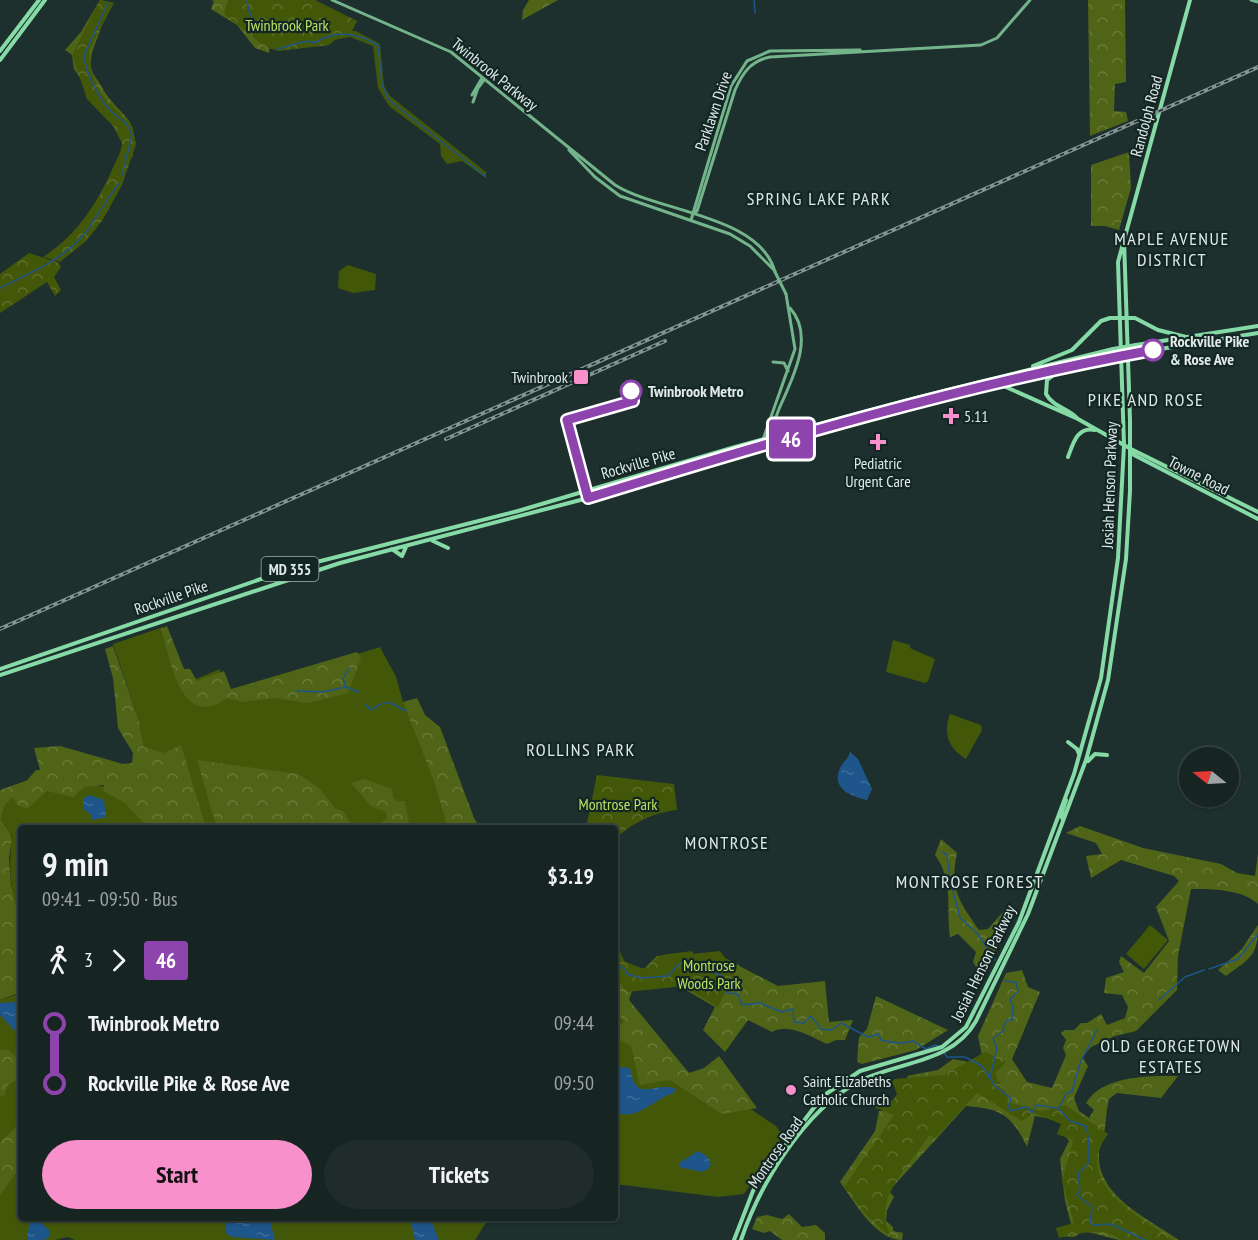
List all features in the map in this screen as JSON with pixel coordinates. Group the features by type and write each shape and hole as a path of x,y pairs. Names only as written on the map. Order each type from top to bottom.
{"main road":[{"path":"0,60 39,0"},
{"path":"0,51 45,0"},
{"name":"Twinbrook Parkway","path":"332,0 440,45 569,150 595,177 620,196 740,239 760,254 775,272"},
{"name":"Parklawn Drive","path":"691,220 731,86 747,61 766,52 981,45 997,38 1030,0"},
{"name":"Randolph Road","path":"1124,238 1190,0"},
{"path":"1251,0 1258,2"},
{"path":"472,95 483,79"},
{"path":"473,102 483,79"},
{"name":"Twinbrook Parkway","path":"569,150 574,150 623,190 724,224 742,234 762,251 786,294 795,347 788,373 760,448"},
{"name":"Josiah Henson Parkway","path":"846,1090 878,1073 948,1047 966,1035 975,1024 1015,944 1084,766 1105,696 1118,621 1128,525 1131,449 1124,238"},
{"name":"Josiah Henson Parkway","path":"948,1047 969,1024 1011,939 1079,758 1097,695 1111,620 1120,536 1124,445 1118,317 1118,262 1124,238"},
{"name":"Twinbrook Parkway","path":"763,440 773,424 800,354 798,325 790,308"},
{"path":"1016,372 1072,350 1101,321 1118,317 1126,316 1165,332 1186,337"},
{"name":"Rockville Pike","path":"0,669 293,568 518,511 763,440 1016,372 1113,349 1258,326"},
{"name":"Rockville Pike","path":"0,675 295,576 429,541 760,448 1075,365 1258,333"},
{"path":"981,384 1073,358"},
{"path":"773,362 784,363 788,373"},
{"path":"1075,365 1052,375 1047,381 1045,390 1049,399 1073,413 1078,419"},
{"name":"Towne Road","path":"998,384 1078,419 1131,449 1258,512"},
{"path":"773,424 782,435"},
{"path":"1068,457 1081,431 1088,429 1098,431"},
{"name":"Towne Road","path":"1131,449 1134,455 1258,519"},
{"path":"679,471 688,462"},
{"path":"670,474 677,465"},
{"path":"429,541 441,543 448,548"},
{"path":"392,549 402,556 406,546"},
{"path":"96,636 98,642"},
{"path":"1068,742 1077,748 1079,758"},
{"path":"1084,766 1093,755 1107,755"},
{"path":"1063,820 1061,814 1067,790"},
{"name":"Josiah Henson Parkway","path":"842,1081 854,1074 933,1054"},
{"path":"846,1090 854,1074"},
{"name":"Montrose Road","path":"734,1240 753,1191 762,1175 823,1096 842,1081"},
{"name":"Montrose Road","path":"741,1240 755,1203 771,1174 821,1110 846,1090"}],"green space":[{"path":"100,0 114,3 107,12 95,44 91,68 107,96 131,125 134,133 132,159 128,147 74,69 72,55 65,50 81,32"},
{"path":"100,0 114,3 89,50 90,69 101,94 132,126 136,144 122,185 102,221 86,241 60,262 43,257 76,229 92,207 106,183 122,143 113,126 87,99 72,55"},
{"path":"211,0 257,0 270,46 269,53 255,48 237,25 211,9 214,1"},
{"name":"Twinbrook Park","path":"228,0 315,0 357,21 349,37 337,38 329,45 278,51 265,47 224,14"},
{"path":"529,0 558,0 522,20 523,10"},
{"path":"1088,0 1125,0 1126,82 1115,84 1114,111 1126,112 1128,121 1090,136"},
{"path":"336,31 356,31 380,44 384,86 390,96 486,172 486,178 462,161 447,164 441,156 440,144 389,106 378,88 373,46 350,37 328,41"},
{"path":"1129,152 1131,188 1119,230 1105,226 1091,226 1091,165"},
{"path":"29,253 59,263 61,267 54,277 61,290 55,296 47,282 0,313 0,274"},
{"path":"348,265 376,274 375,290 353,293 338,288 339,271"},
{"path":"167,626 184,669 190,669 197,681 224,671 231,689 357,652 361,658 348,693 308,703 275,698 243,702 227,698 211,706 199,706 180,688 174,673 161,629"},
{"path":"163,627 189,682 220,669 224,692 270,681 380,647 396,677 403,702 445,781 472,825 18,825 18,915 10,864 12,837 1,820 4,806 36,770 97,786 115,787 144,747 139,721 113,644"},
{"path":"893,640 910,645 910,648 935,659 928,681 925,683 886,672"},
{"path":"113,646 139,721 144,747 164,753 181,745 205,825 145,825 125,803 103,791 104,785 85,787 73,797 47,791 27,809 18,805 13,797 4,806 1,820 10,832 12,840 9,858 11,884 18,915 18,993 0,1000 0,790 28,780 36,770 40,770 34,748 60,746 123,764 132,763 133,753 118,728 113,678 105,649"},
{"path":"417,698 425,715 440,727 478,825 447,825 434,781 403,702"},
{"path":"950,714 981,725 982,730 966,759 955,750 949,740 947,728"},
{"path":"197,760 298,774 319,788 336,809 343,811 351,825 216,825"},
{"name":"Montrose Park","path":"597,775 674,784 677,810 660,813 643,820 618,837 618,825 587,825"},
{"path":"364,779 392,789 393,797 397,801 405,801 409,825 376,825 387,819 386,812 371,806 351,783"},
{"path":"1080,826 1143,848 1221,864 1237,873 1255,876 1258,854 1258,904 1235,893 1191,889 1178,956 1177,990 1136,1031 1115,1036 1091,1047 1082,1057 1088,1066 1074,1098 1079,1111 1089,1118 1094,1110 1086,1103 1103,1087 1140,1077 1178,1076 1161,1098 1117,1093 1109,1099 1104,1137 1099,1153 1100,1168 1115,1194 1140,1215 1179,1240 1119,1240 1084,1231 1074,1237 1059,1236 1071,1224 1065,1201 1060,1159 1069,1141 1061,1131 1062,1121 1035,1116 1027,1147 1016,1127 1004,1115 988,1109 966,1106 889,1191 894,1197 887,1210 886,1221 893,1227 893,1231 903,1233 902,1240 883,1234 866,1218 840,1182 875,1131 879,1111 899,1108 910,1089 907,1076 938,1070 953,1059 984,1065 978,1036 1006,973 1022,970 1028,987 1040,992 1012,1059 1027,1082 1052,1088 1066,1055 1063,1048 1066,1040 1061,1033 1065,1030 1074,1030 1081,1023 1087,1023 1101,1014 1107,1025 1125,1018 1128,1007 1122,995 1104,993 1106,978 1124,972 1119,962 1121,956 1144,973 1169,941 1156,907 1179,881 1174,876 1121,860 1091,878 1086,856 1102,854 1096,843 1066,833"},
{"path":"941,839 957,853 955,886 966,911 979,930 988,929 1003,912 1011,916 983,979 973,962 976,952 958,934 950,937 947,885 941,865 935,855"},
{"path":"1150,925 1168,940 1144,969 1126,954"},
{"path":"1258,925 1258,936 1251,956 1226,976 1218,970 1241,950"},
{"name":"Montrose Woods Park","path":"618,947 624,961 643,969 662,955 692,951 693,954 720,951 725,958 739,965 718,1007 683,986 627,992 618,982"},
{"path":"618,952 625,963 644,969 657,956 714,953 778,986 825,981 829,1022 853,1020 845,1040 836,1040 827,1044 807,1034 792,1030 778,1029 772,1032 748,1020 725,1052 703,1030 715,1007 679,986 632,991 629,1000 689,1073 704,1068 719,1056 757,1108 722,1114 670,1080 640,1085 631,1046 618,1039 618,1028 624,1022 618,1013"},
{"path":"18,994 18,1221 487,1221 475,1240 75,1240 68,1237 55,1240 0,1240 0,1000"},
{"path":"876,996 948,1030 916,1050 862,1064 857,1062 859,1037 867,1029"},
{"path":"618,1006 698,1087 752,1110 776,1126 783,1136 744,1194 718,1197 618,1184"},
{"path":"0,1050 8,1050 18,1058 18,1079 8,1085 4,1096 0,1096"},
{"path":"985,1052 1006,1062 995,1074 1011,1103 1041,1111 1065,1105 1108,1134 1099,1152 1098,1168 1103,1183 1128,1209 1173,1240 1121,1240 1099,1232 1059,1238 1056,1228 1074,1223 1062,1181 1073,1140 1057,1134 1061,1124 1034,1113 1022,1121 977,1093 935,1138 929,1135 894,1185 885,1212 887,1226 894,1240 869,1218 844,1187 894,1115 869,1105 877,1099 885,1103 893,1100 897,1094 892,1081 895,1079 944,1075"},
{"path":"18,1125 18,1170 0,1195 0,1142"},
{"path":"789,1214 802,1227 816,1225 825,1233 825,1240 782,1240 770,1231 764,1233 752,1229 757,1217 767,1215 782,1219"}],"water":[{"path":"850,752 858,759 872,789 867,800 849,794 838,781 840,768"},
{"path":"89,795 104,800 106,817 92,820 91,815 84,809 83,799"},
{"path":"18,1000 18,1036 0,1015 0,1003 16,1002"},
{"path":"622,1067 630,1068 636,1085 641,1089 675,1088 674,1093 638,1112 618,1113 618,1069"},
{"path":"698,1151 708,1157 711,1164 708,1169 702,1172 679,1167 679,1163"},
{"path":"30,1221 39,1221 49,1230 49,1237 44,1240 27,1240"},
{"path":"226,1221 270,1221 275,1240 232,1237 226,1233"},
{"path":"411,1221 431,1221 439,1240 415,1240"}],"waterway":[{"path":"247,0 249,12 258,29"},
{"path":"754,0 755,13"},
{"path":"108,3 84,55 90,78 99,95 109,109 127,125 132,135 122,175"},
{"path":"277,49 301,42 314,43 339,34 354,35 378,45 382,85 389,100 485,176"},
{"path":"0,288 48,264 70,248 88,229 119,183"},
{"path":"349,668 343,679 346,687 359,692"},
{"path":"297,691 323,692 346,687"},
{"path":"383,703 391,703 406,711"},
{"path":"366,704 370,710 381,704"},
{"path":"942,852 947,855 950,880 960,918 977,933 995,960"},
{"path":"1209,969 1238,959 1258,934"},
{"path":"618,966 625,969 627,974 642,978 668,976 680,963 686,962 722,976 727,993 738,994 742,1005 760,1003 781,1012 793,1009 794,1022 804,1023 811,1016 821,1029 832,1030 841,1023 868,1037 878,1034 881,1040 885,1041 901,1043 913,1041 926,1049 935,1045 941,1047"},
{"path":"1159,1000 1185,977 1204,970"},
{"path":"990,1077 997,1048 993,1039 1004,1030 1003,1027 1007,1020 1012,1020 1013,1008 1010,999 1018,992 1016,982 1005,981"},
{"path":"1059,1108 1066,1094 1072,1091 1080,1063 1097,1030"},
{"path":"943,1051 947,1057 965,1057 982,1066 995,1086 1011,1098 1008,1106 1010,1111 1027,1107 1032,1113 1036,1105 1054,1108 1059,1109 1070,1121 1086,1126 1088,1164 1078,1173 1080,1191 1077,1195 1092,1207 1090,1222 1093,1225 1111,1224 1145,1240"}],"railway":[{"path":"0,629 1258,67"},
{"path":"446,439 665,341"}],"bus line":[{"name":"46","path":"631,391 633,401 567,420 588,498 981,387 1153,350"}],"place":[{"name":"Rockville Pike & Rose Ave","path":"1153,350"},
{"name":"Twinbrook","path":"581,377"},
{"name":"Twinbrook Metro","path":"631,391"},
{"name":"5.11","path":"951,416"},
{"name":"Pediatric Urgent Care","path":"878,442"},
{"name":"Saint Elizabeths Catholic Church","path":"791,1090"}],"district":[{"name":"SPRING LAKE PARK","path":"819,198"},
{"name":"MAPLE AVENUE DISTRICT","path":"1172,248"},
{"name":"PIKE AND ROSE","path":"1146,399"},
{"name":"ROLLINS PARK","path":"581,749"},
{"name":"MONTROSE","path":"727,842"},
{"name":"MONTROSE FOREST","path":"970,881"},
{"name":"OLD GEORGETOWN ESTATES","path":"1171,1055"}]}
